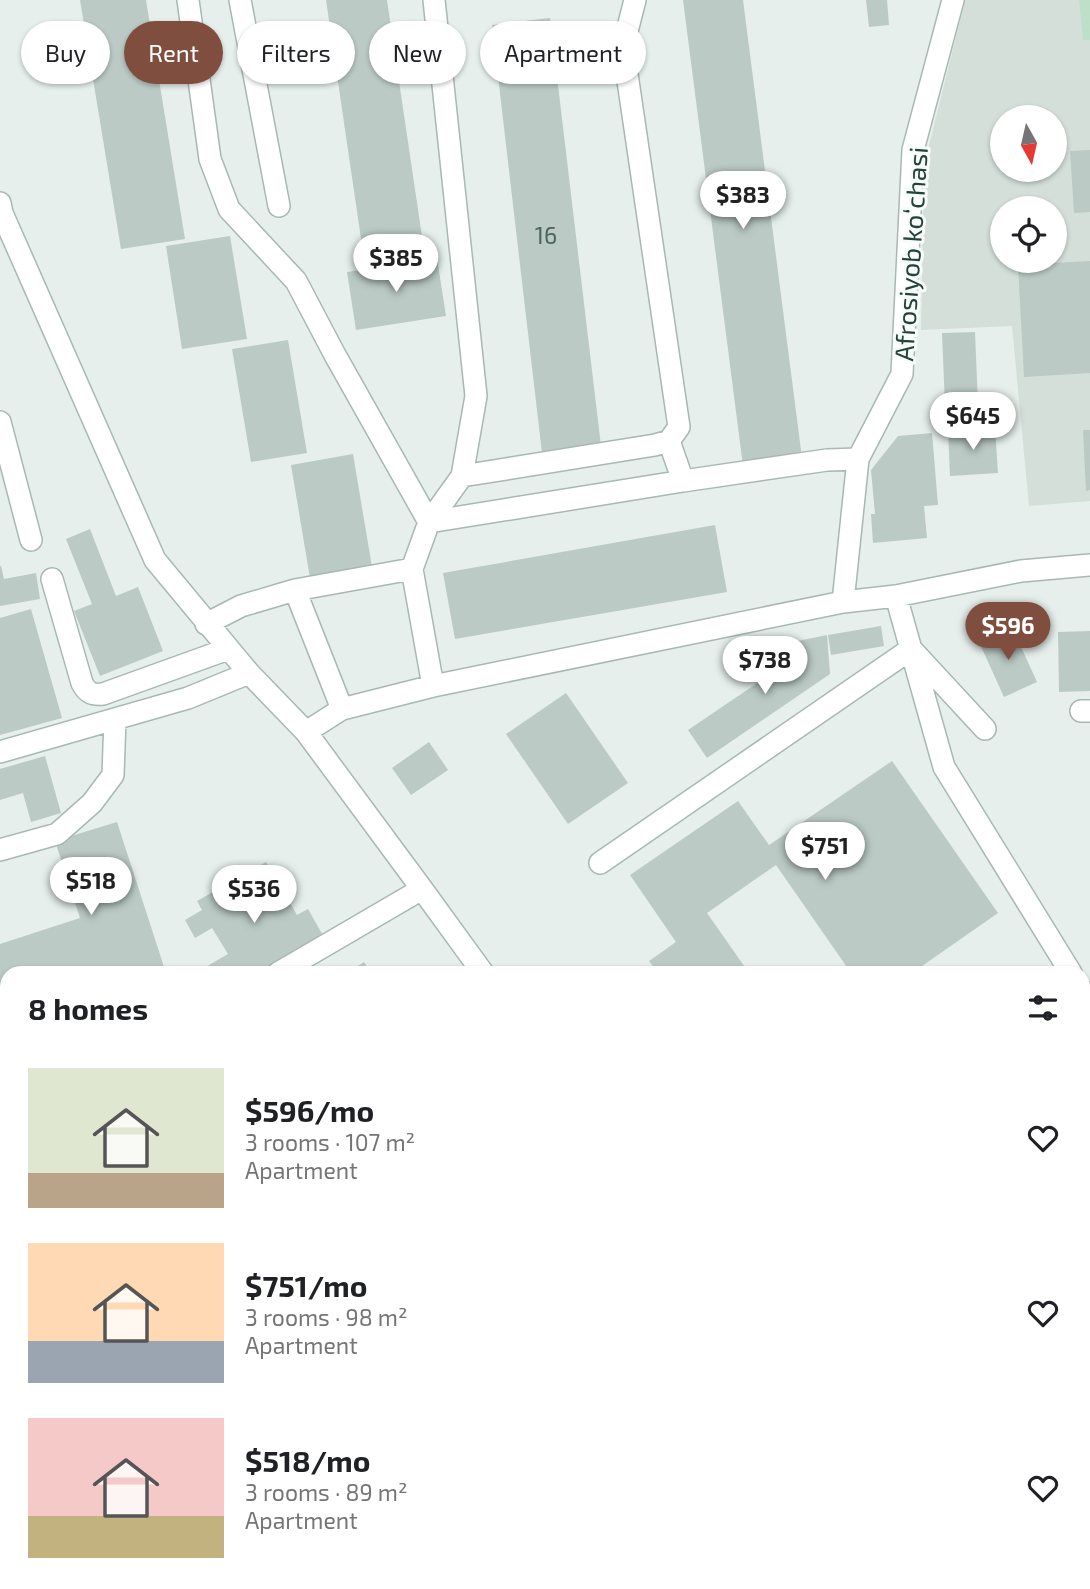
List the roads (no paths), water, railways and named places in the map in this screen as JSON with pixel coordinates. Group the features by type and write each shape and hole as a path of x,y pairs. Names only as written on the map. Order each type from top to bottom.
{"street":[{"path":"188,0 210,159 229,209 296,281 429,522"},
{"path":"240,0 279,206"},
{"path":"433,0 476,396 462,477 429,522 412,569 433,686"},
{"path":"462,477 655,445 669,441 679,427 623,47 635,0"},
{"name":"Afrosiyob koʻchasi","path":"858,459 902,374 913,150 953,0"},
{"path":"0,203 2,213 155,561 249,673 306,733 478,966"},
{"path":"0,422 31,540"},
{"path":"669,441 683,481"},
{"path":"429,522 683,481 827,460 858,459 843,602"},
{"path":"306,733 342,709 433,686 843,602 896,596 1021,571 1090,565"},
{"path":"206,624 241,606 295,590 412,569"},
{"path":"52,579 82,683 86,691 94,695 228,649"},
{"path":"295,590 342,709"},
{"path":"896,596 944,767 1067,966"},
{"path":"911,649 985,729"},
{"path":"600,863 911,649"},
{"path":"0,752 188,698 249,673"},
{"path":"0,850 57,834 92,803 113,775 115,719"},
{"path":"290,966 422,889"}]}
